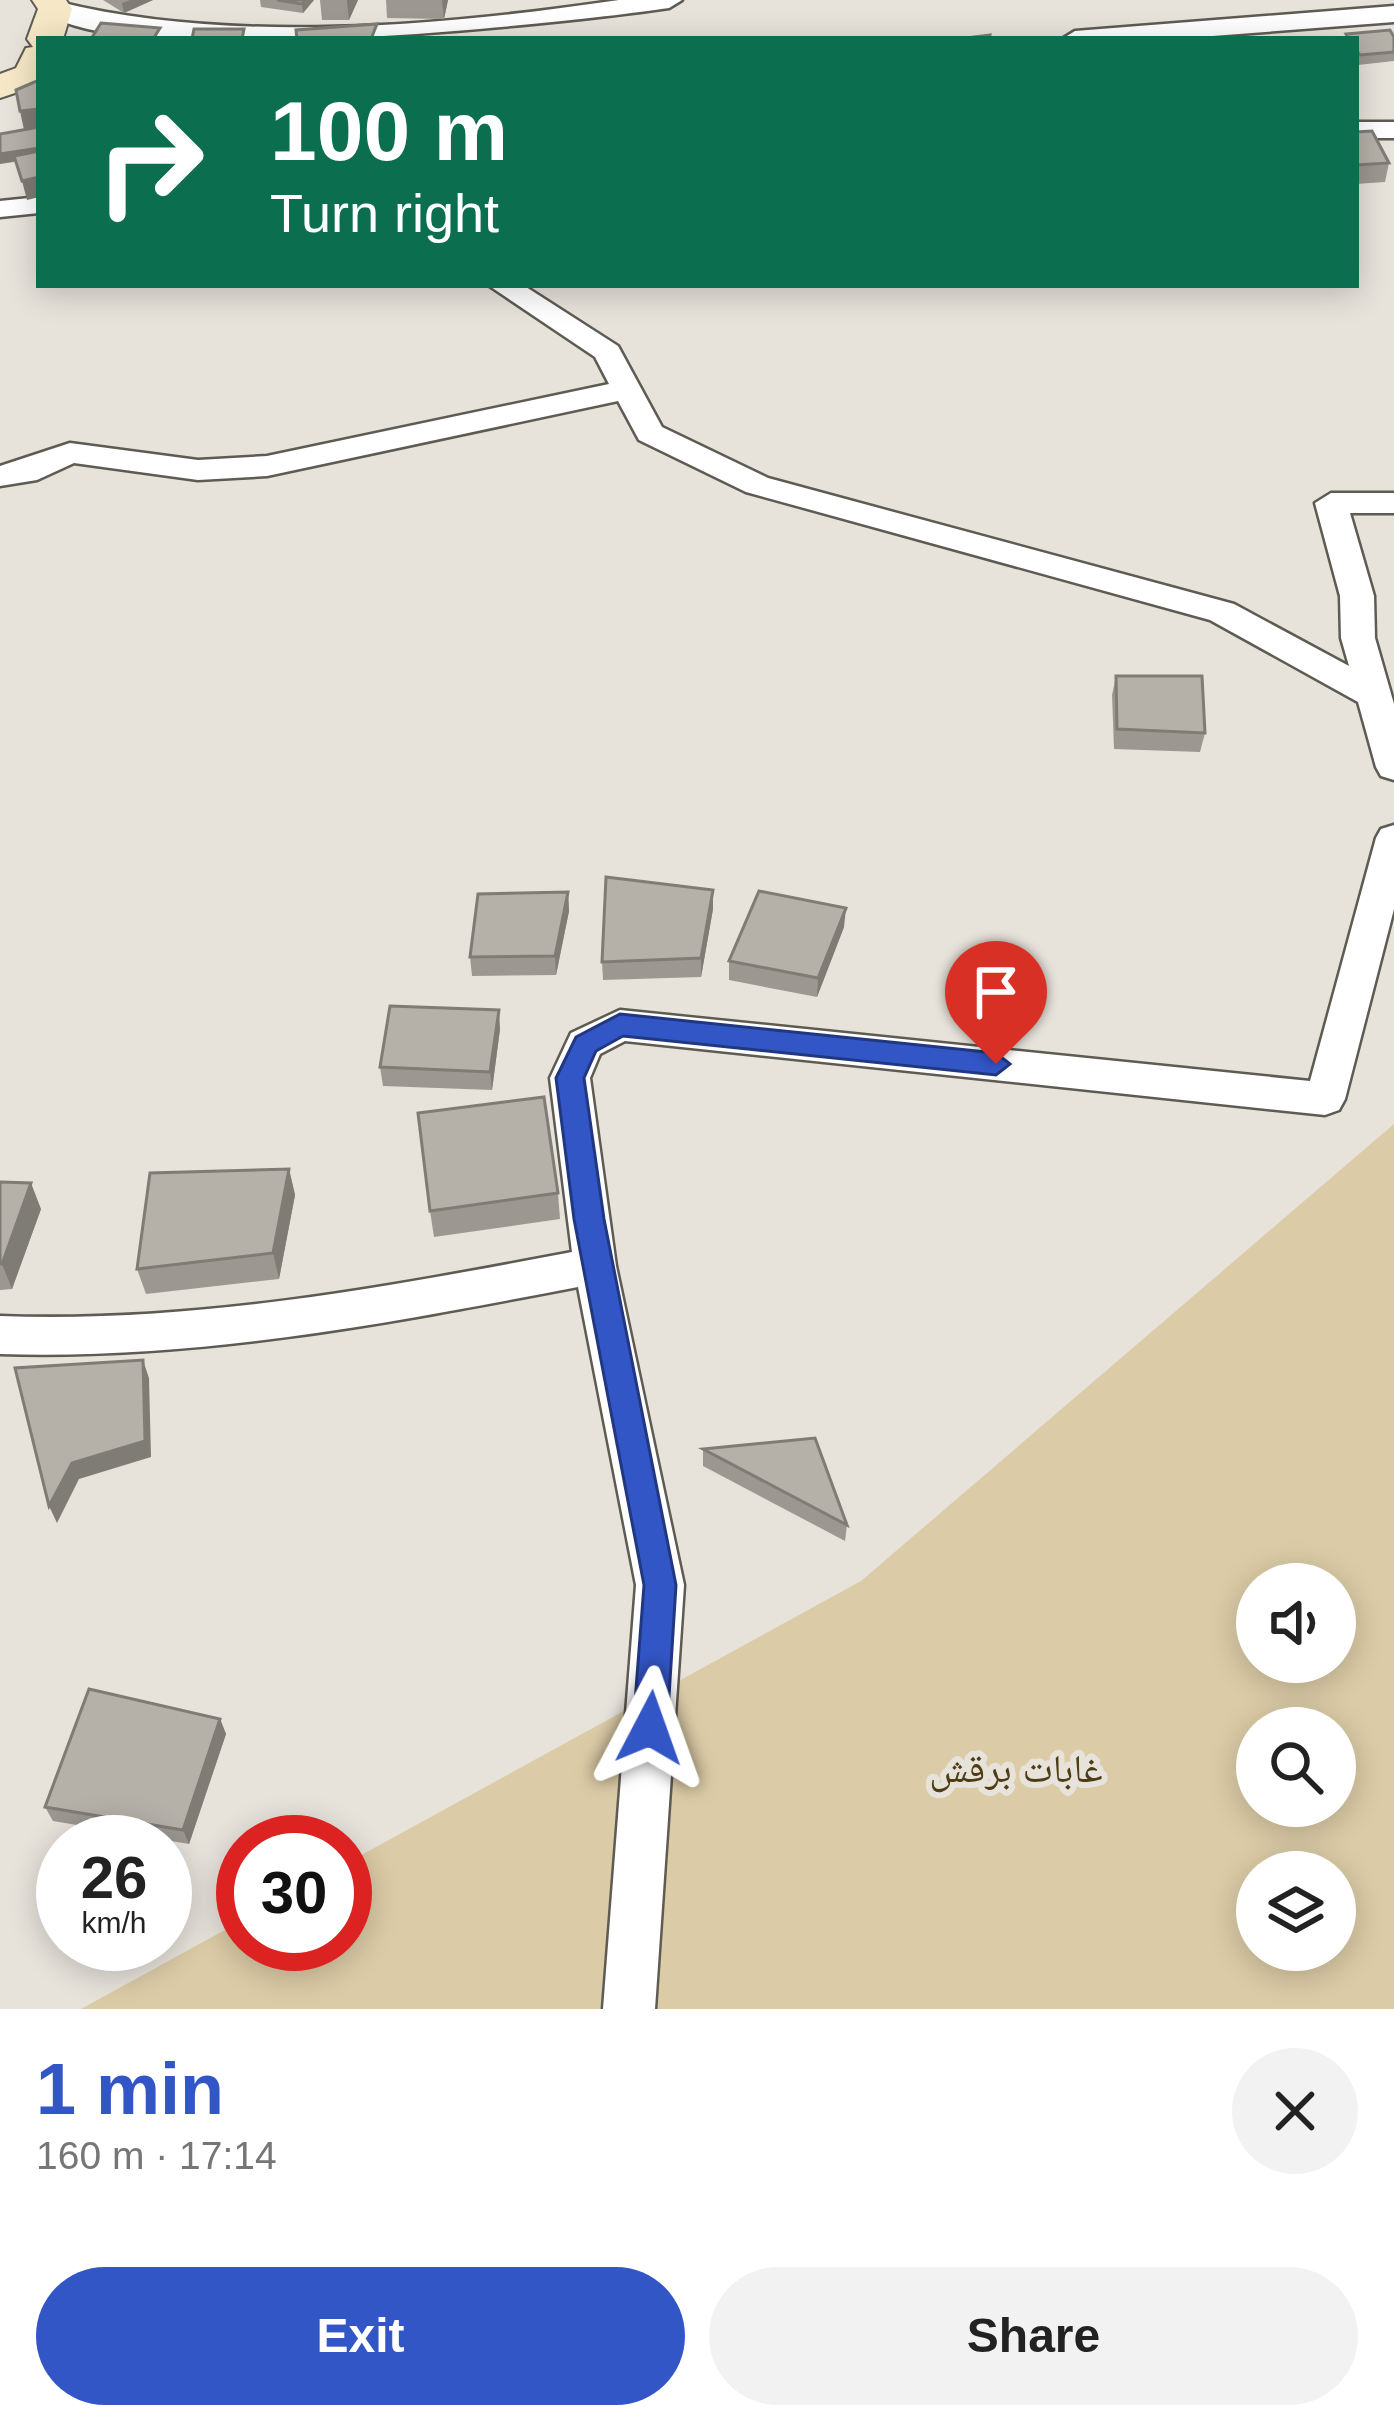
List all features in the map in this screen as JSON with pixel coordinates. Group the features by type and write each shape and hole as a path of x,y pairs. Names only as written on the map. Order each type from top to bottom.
{"street":[{"path":"137,25 190,0"},
{"path":"50,16 270,33 408,32 508,26 669,0"},
{"path":"1113,36 1394,14"},
{"path":"408,32 437,36"},
{"path":"0,87 31,75 36,63"},
{"path":"1359,130 1394,130"},
{"path":"0,209 36,205"},
{"path":"508,288 607,352 650,433 758,485 1222,612 1374,695"},
{"path":"0,476 26,473 70,453 198,470 267,466 625,390"},
{"path":"1394,502 1331,503 1357,596 1358,638 1394,767"},
{"path":"629,2009 660,1585 596,1266 570,1078 585,1044 620,1025 1325,1099 1394,838"},
{"path":"0,1335 128,1340 244,1330 596,1266"}],"green space":[{"name":"غابات برقش","path":"1394,1124 1394,2009 81,2009 150,1971 192,1971 192,1948 216,1935 216,1971 372,1971 372,1849 861,1581"}],"building":[{"path":"101,23 160,28 155,36 93,36"},
{"path":"377,24 372,36 297,36 296,30"},
{"path":"194,29 244,29 243,36 193,36"},
{"path":"1390,30 1394,52 1360,55 1359,36 1346,34"},
{"path":"36,81 36,109 20,111 16,90"},
{"path":"36,128 36,148 0,154 0,134"},
{"path":"1372,131 1389,163 1359,165 1359,132"},
{"path":"36,152 36,178 22,181 14,156"},
{"path":"1116,676 1202,676 1205,733 1117,729"},
{"path":"606,877 713,890 701,958 602,962"},
{"path":"759,891 846,908 818,978 729,961"},
{"path":"568,892 555,956 470,957 478,894"},
{"path":"390,1006 499,1010 490,1072 380,1067"},
{"path":"544,1097 558,1193 430,1211 418,1113"},
{"path":"289,1169 273,1253 137,1269 150,1173"},
{"path":"0,1182 31,1183 2,1264 0,1264"},
{"path":"143,1360 145,1441 72,1463 49,1506 15,1368"},
{"path":"815,1438 847,1525 703,1449"},
{"path":"89,1689 220,1719 188,1815 93,1815 45,1807"}],"route":[{"path":"650,1728 660,1585 589,1219 570,1078 585,1044 620,1025 996,1064"}]}
